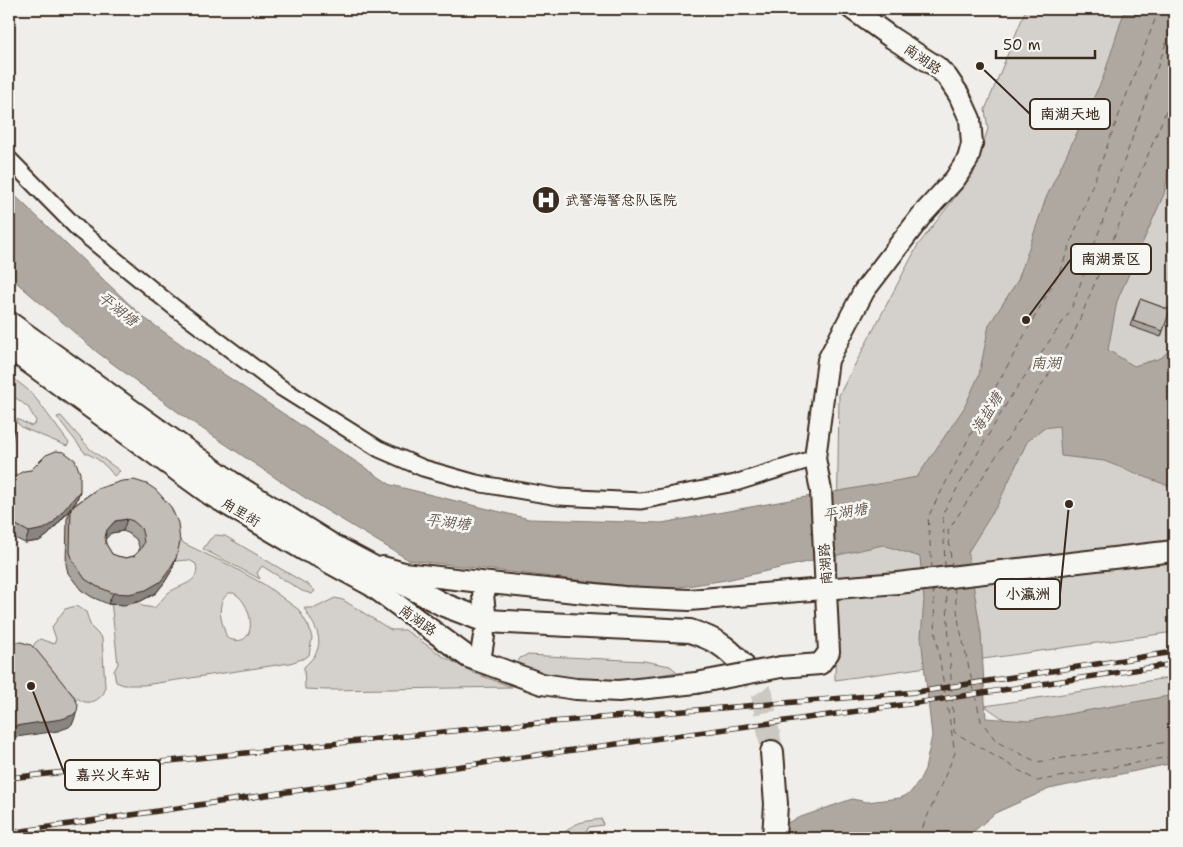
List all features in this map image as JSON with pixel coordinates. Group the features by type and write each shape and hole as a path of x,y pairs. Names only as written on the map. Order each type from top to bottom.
{"main road":[{"name":"甪里街","path":"9,323 230,482 333,546 444,605 489,632"},
{"name":"甪里街","path":"9,347 211,494 306,550 381,584 470,632 489,632"},
{"path":"489,632 680,641 714,652 735,665"},
{"path":"762,838 765,752 776,804 774,838"}],"street":[{"name":"南湖路","path":"306,550 372,586 468,657 542,684 576,689 619,690 696,683 781,667 820,664 829,652 821,491 815,458 828,360 864,291 922,215 955,179 968,159 972,144 970,119 959,95 947,77 937,67 852,9"},
{"path":"9,160 79,230 175,308 280,387 379,449 423,468 476,483 558,497 641,501 735,483 815,458"},
{"path":"363,562 404,573 489,583 624,597 688,600 898,583 1174,551"},
{"path":"480,661 489,632 483,594 489,583"}],"shaded area":[{"path":"1026,9 1174,9 1174,632 835,680 839,395 918,245 974,173 988,129 985,110"},
{"path":"9,375 27,389 37,400 69,443 67,446 23,428 16,422 17,419 31,426 36,421 28,407 9,393"},
{"path":"61,416 90,449 120,471 114,476 101,462 85,453 57,417"},
{"path":"160,527 185,544 265,585 299,610 309,627 312,638 309,655 290,663 144,685 124,685 116,682 114,671 118,664 111,601 132,596 142,606 154,608 168,593 193,580 197,571 196,564 189,560 160,562","holes":["229,593 234,593 246,607 250,625 249,633 245,639 237,641 227,638 220,614 224,597"]},
{"path":"216,535 225,536 310,586 315,591 312,594 302,591 262,566 257,573 260,579 203,549 210,539"},
{"path":"335,598 343,600 391,630 405,630 444,657 474,673 512,687 305,689 304,667 316,652 319,639 314,624 304,608 315,608"},
{"path":"76,606 86,612 91,627 102,638 104,693 91,702 85,702 74,695 33,647 40,639 54,644 56,639 52,627 65,609"},
{"path":"527,655 644,661 670,666 677,672 615,683 547,678 523,672 517,664 520,658"},
{"path":"1174,677 1174,710 1018,729 985,706"},
{"path":"602,819 603,825 589,827 582,838 561,838 574,825"}],"water":[{"path":"1125,9 1174,9 1174,144 1164,194 1117,301 1108,350 1134,366 1161,358 1174,346 1174,488 1104,461 1061,456 1059,426 1043,428 1027,442 998,504 968,552 981,633 986,718 1029,721 1174,695 1174,763 1049,789 995,813 966,838 864,838 842,835 814,838 754,838 798,818 852,799 867,802 900,798 909,794 918,783 925,769 932,736 921,637 924,600 920,557 883,545 726,580 661,590 409,560 304,497 182,415 97,352 9,276 9,190 143,317 213,367 391,485 529,519 662,523 917,477 964,408 979,375 989,325 1018,280 1046,198 1103,78"}],"building":[{"path":"1140,299 1170,310 1163,331 1133,321"},
{"path":"9,401 14,416 14,429 9,450"},
{"path":"56,451 64,452 75,460 80,473 80,491 52,524 44,529 29,532 9,521 9,482 13,477 24,471 31,470 46,455"},
{"path":"134,480 147,484 156,490 171,507 178,523 180,542 176,558 160,582 146,590 129,594 113,593 85,579 73,561 70,552 71,508 97,489 122,481","holes":["127,519 133,521 141,528 143,535 144,543 140,550 134,556 126,558 112,554 106,544 107,530 115,521"]},
{"path":"9,642 21,642 31,645 38,652 75,698 78,705 77,711 73,715 62,719 9,727"}],"ferry route":[{"path":"932,569 928,517 988,401 1060,271 1159,9"},
{"path":"945,567 943,513 1011,396 1071,310 1174,21"},
{"path":"952,568 948,531 1072,338 1174,92"},
{"path":"946,586 954,732 1037,781 1174,756"},
{"path":"954,587 959,624 981,721 997,742 1037,762 1174,741"},
{"path":"918,838 955,753 936,637 933,588"}],"tunnel":[{"path":"742,664 762,694 772,752"}],"railway":[{"path":"9,778 490,727 917,692 1174,652"},
{"path":"9,833 544,754 916,703 1174,664"}],"place":[{"name":"南湖天地","path":"980,66"},
{"name":"武警海警总队医院","path":"546,200"},
{"name":"南湖景区","path":"1026,320"},
{"name":"小瀛洲","path":"1069,504"},
{"name":"嘉兴火车站","path":"31,686"}],"water label":[{"name":"平湖塘","path":"118,309"},
{"name":"南湖","path":"1046,363"},
{"name":"海盐塘","path":"987,413"},
{"name":"平湖塘","path":"845,512"},
{"name":"平湖塘","path":"448,522"}]}
